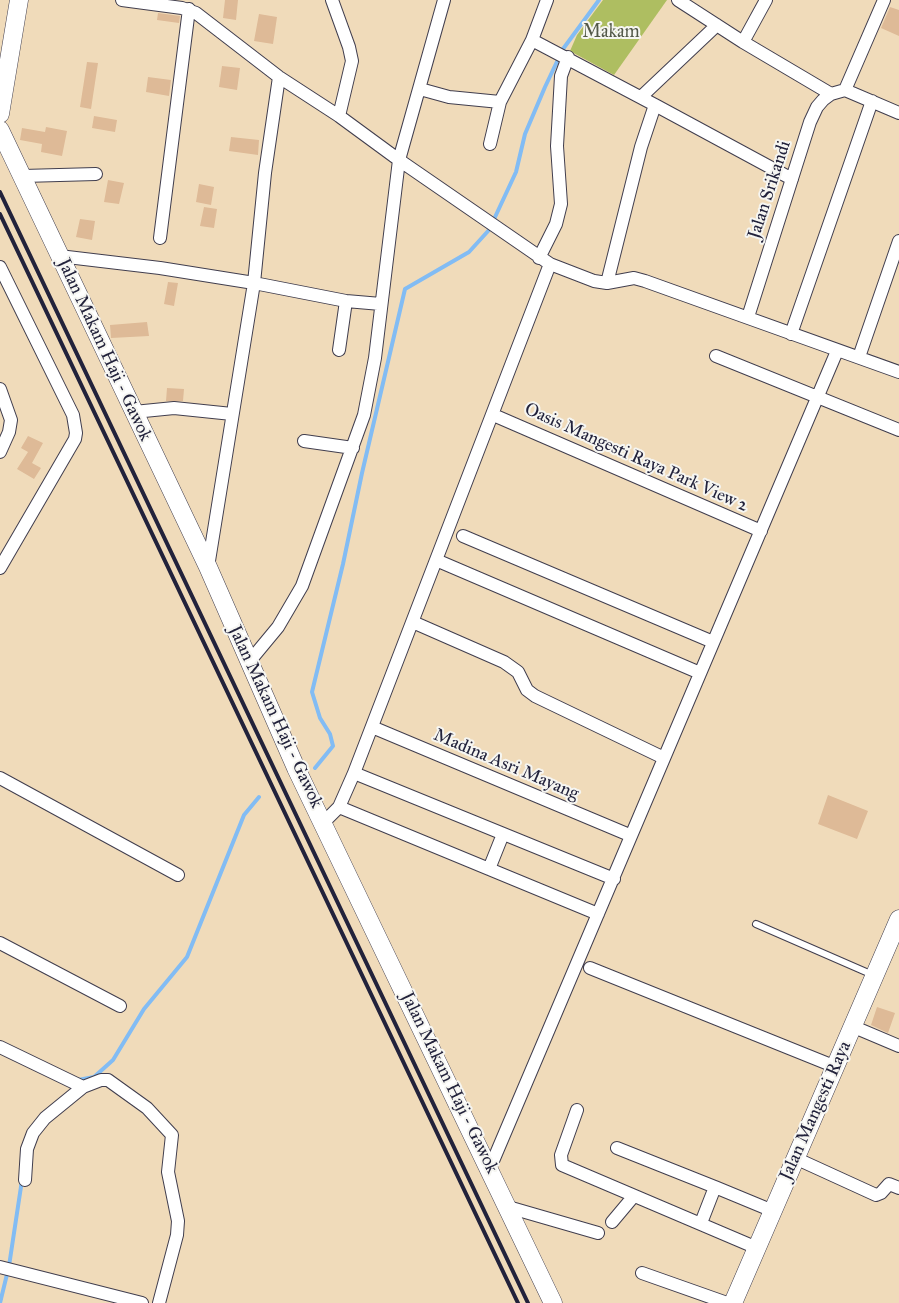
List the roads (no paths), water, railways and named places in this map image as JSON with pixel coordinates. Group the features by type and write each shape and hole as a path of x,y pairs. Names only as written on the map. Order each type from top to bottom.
{"street":[{"path":"0,114 19,0"},
{"path":"122,0 189,9 211,23 279,77 339,116 545,261 577,276 607,283 640,279 899,372"},
{"path":"332,0 349,47 352,61 339,116"},
{"path":"249,662 278,627 302,586 353,448 371,387 399,160 444,0"},
{"path":"490,144 500,102 532,40 547,0"},
{"path":"678,0 743,42 831,94 846,90 899,113"},
{"path":"743,42 766,0"},
{"path":"846,90 884,0"},
{"path":"160,238 189,9"},
{"path":"642,96 717,25"},
{"path":"532,40 642,96 792,179"},
{"path":"324,822 339,807 354,773 436,560 545,261 561,204 558,137 564,55"},
{"path":"208,567 254,283 265,172 279,77"},
{"path":"420,88 440,95 500,102"},
{"name":"Jalan Srikandi","path":"748,317 817,107 831,94"},
{"path":"791,334 872,101"},
{"path":"607,283 639,155 656,105"},
{"name":"Jalan Makam Haji - Gawok","path":"0,130 208,567 296,768 324,822 553,1303"},
{"path":"23,176 96,174"},
{"path":"859,357 899,241"},
{"path":"60,256 254,283 346,301 381,304"},
{"path":"0,267 73,415 76,433 75,439 0,568"},
{"path":"339,350 346,301"},
{"path":"490,1168 837,351"},
{"path":"716,356 899,430"},
{"path":"0,389 11,420 10,432 0,452"},
{"path":"134,412 174,408 232,414"},
{"name":"Oasis Mangesti Raya Park View 2","path":"498,417 760,531"},
{"path":"304,440 353,448"},
{"path":"463,536 713,642"},
{"path":"436,560 700,672"},
{"path":"415,623 504,662 518,672 527,690 535,696 664,758"},
{"name":"Madina Asri Mayang","path":"372,727 626,834"},
{"path":"354,773 614,879"},
{"path":"0,778 178,875"},
{"path":"339,807 598,914"},
{"path":"489,869 503,834"},
{"name":"Jalan Mangesti Raya","path":"733,1303 899,921"},
{"path":"0,943 120,1006"},
{"path":"590,968 836,1067"},
{"path":"854,1027 899,1046"},
{"path":"0,1047 78,1085"},
{"path":"25,1180 27,1149 32,1133 78,1085 100,1080 112,1082 147,1108 169,1129 172,1136 168,1172 178,1212 178,1229 159,1303"},
{"path":"577,1110 560,1163 633,1197 701,1223 757,1248"},
{"path":"617,1148 772,1211"},
{"path":"795,1158 876,1195 881,1193 889,1184 899,1188"},
{"path":"701,1223 715,1187"},
{"path":"612,1222 633,1197"},
{"path":"508,1207 598,1233"},
{"path":"5,1269 142,1303"},
{"path":"642,1273 727,1303"}],"lane":[{"path":"756,924 874,976"}],"waterway":[{"path":"315,768 333,746 330,734 320,718 312,692 405,289 469,252 489,230 516,172 525,134 563,49 599,0"},
{"path":"78,1080 94,1077 113,1060 144,1009 187,957 244,815 259,797"},
{"path":"0,1303 9,1266 22,1180"}],"railway":[{"path":"0,192 528,1303"},
{"path":"0,214 518,1303"}],"park label":[{"name":"Makam","path":"611,33"}]}
